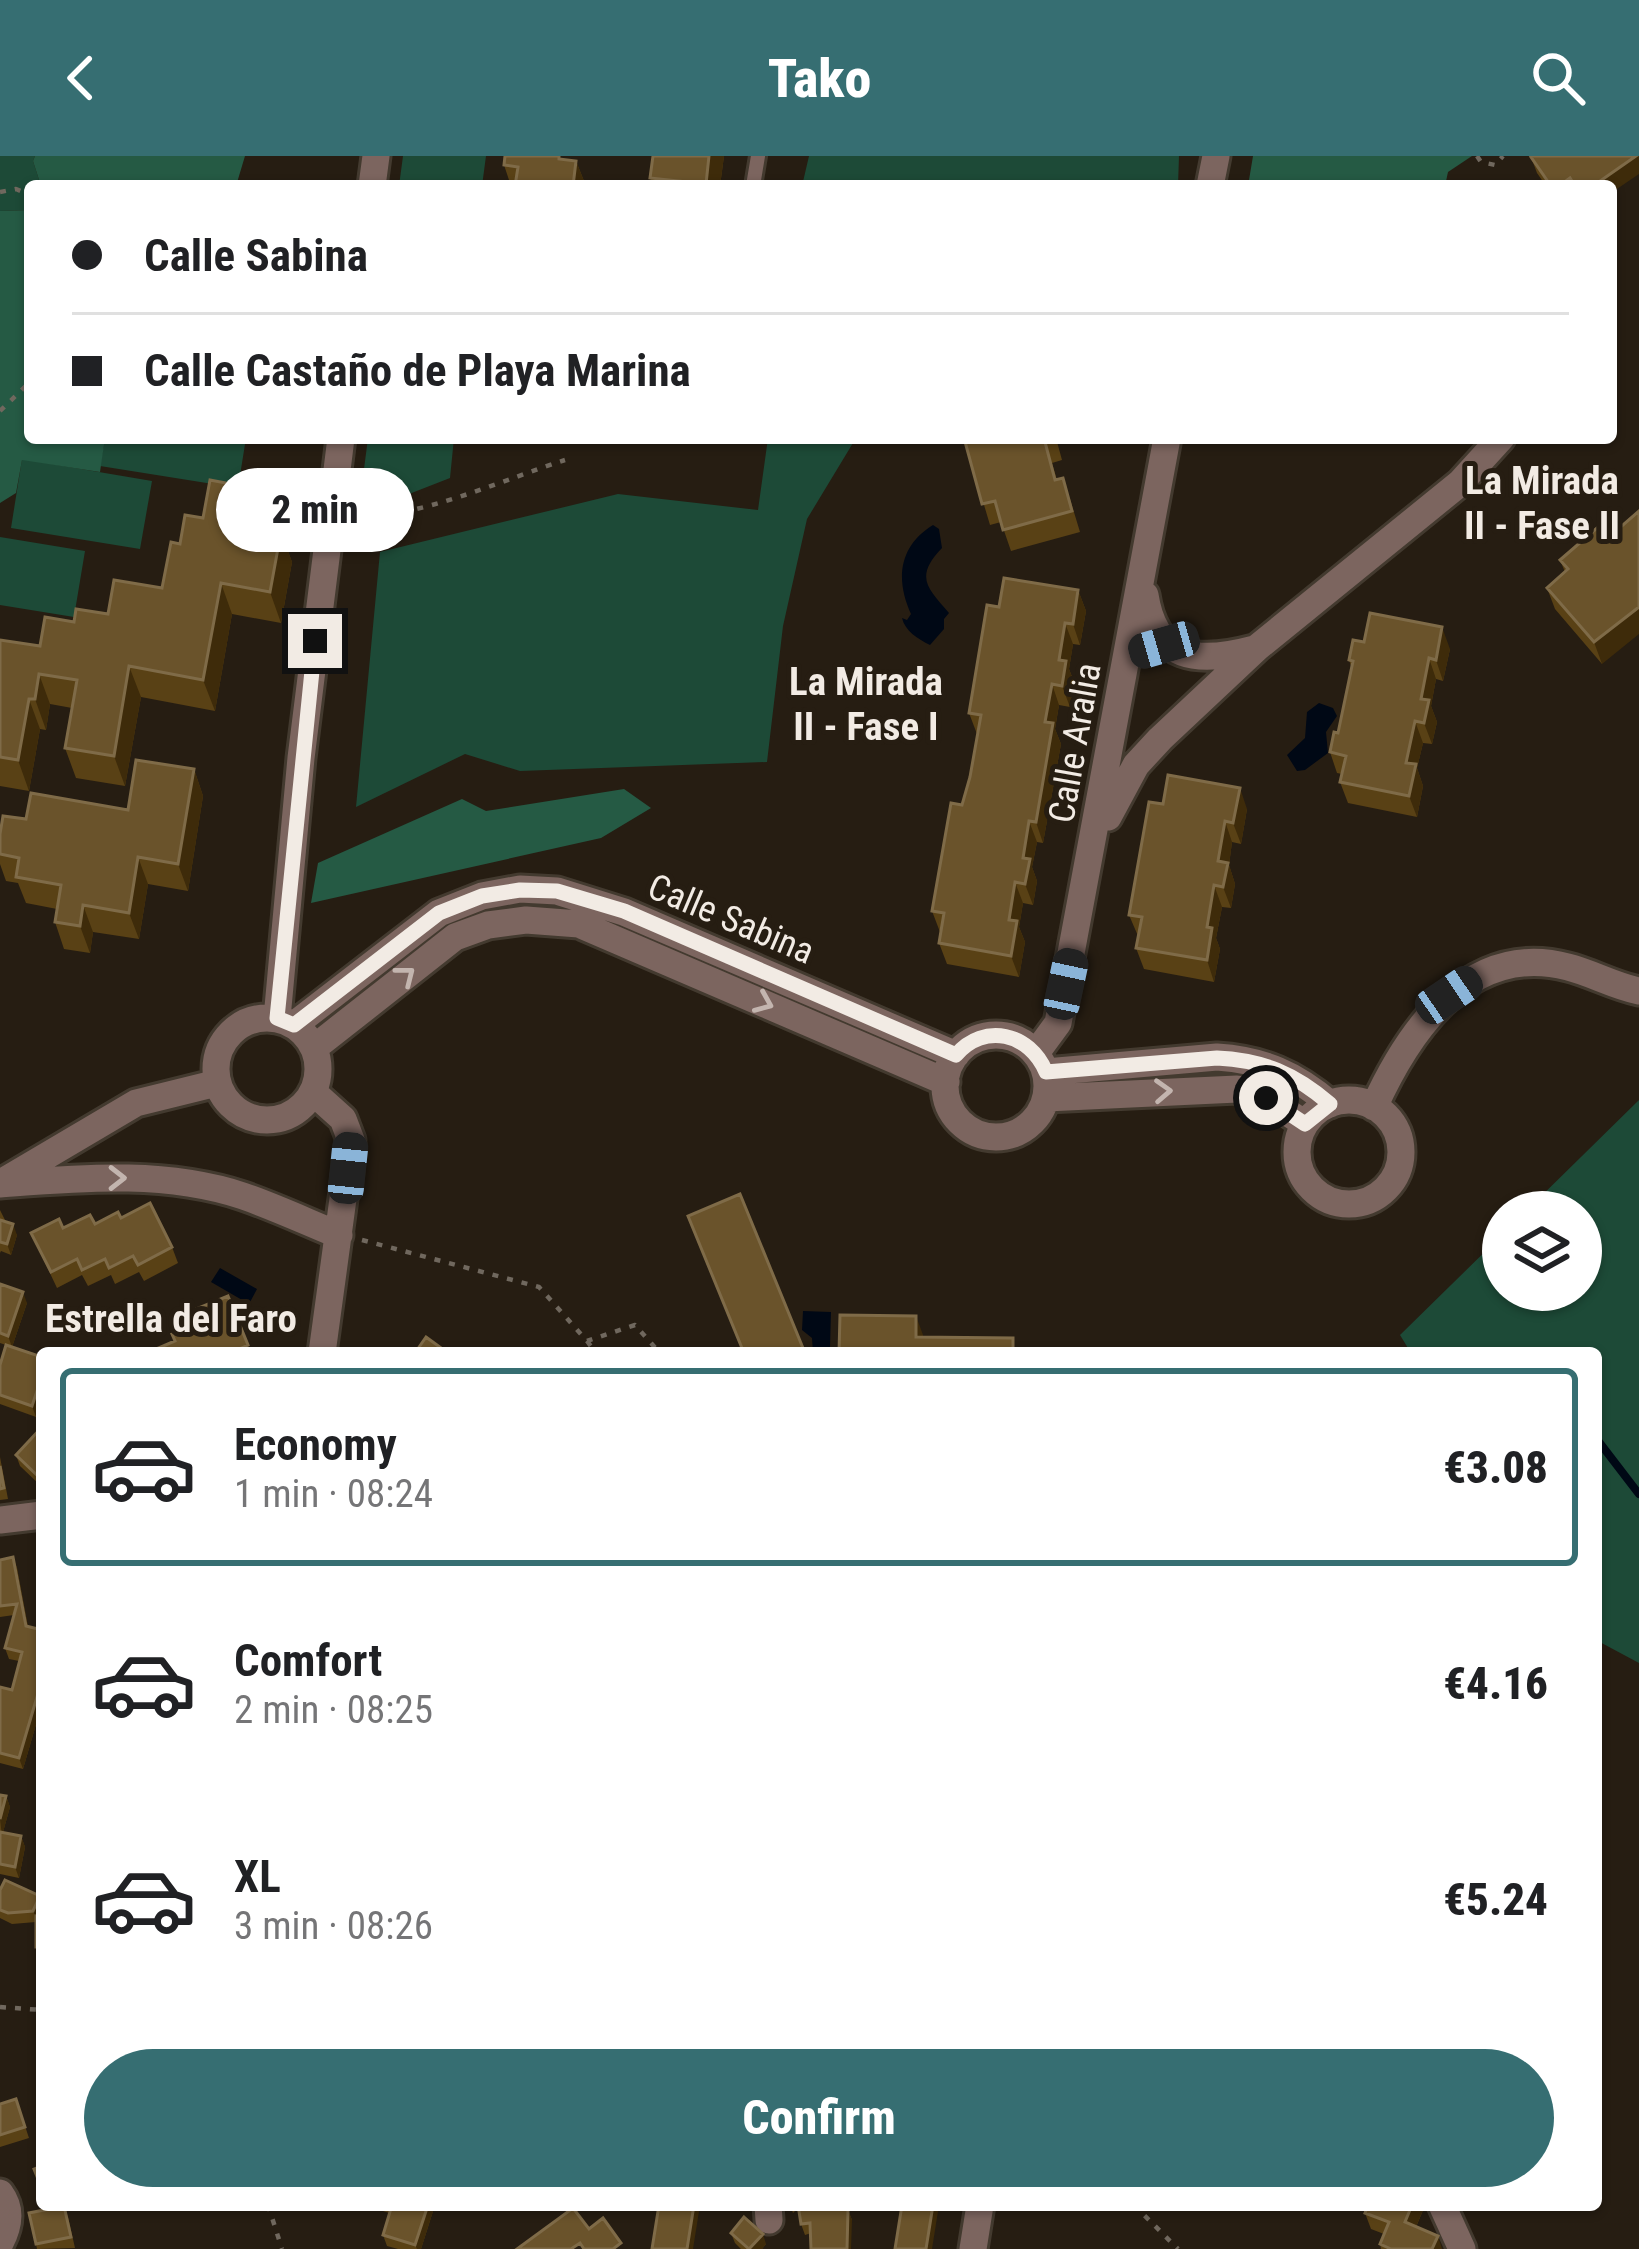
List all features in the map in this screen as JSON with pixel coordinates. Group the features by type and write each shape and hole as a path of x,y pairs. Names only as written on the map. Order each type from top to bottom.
{"street":[{"path":"285,1022 301,758 340,444"},
{"name":"Calle Aralia","path":"1043,1074 1058,1024 1092,854 1166,444"},
{"path":"1092,854 1126,781 1160,739 1258,647 1460,483 1496,444"},
{"path":"1142,578 1148,620 1200,678 1197,706"},
{"path":"1125,667 1140,652 1177,650 1220,658 1258,647"},
{"path":"1117,707 1125,724 1160,739"},
{"name":"Calle Sabina","path":"285,1022 439,913 482,896 557,891 624,911 951,1069"},
{"name":"Calle Sabina","path":"314,1048 455,937 488,925 552,920 598,932 951,1069"},
{"path":"1374,1107 1396,1059 1420,1023 1483,972 1526,962 1566,966 1639,991"},
{"path":"254,1018 285,1022 314,1048 319,1075 313,1092 287,1117 252,1118 236,1111 217,1083 219,1050 227,1036 254,1018"},
{"path":"994,1034 1024,1042 1043,1074 1036,1118 1007,1137 989,1137 958,1121 949,1106 951,1069 978,1038 994,1034"},
{"path":"1043,1074 1246,1059 1305,1083 1330,1104"},
{"path":"1043,1074 1237,1090 1266,1098 1305,1124"},
{"path":"0,1184 136,1103 217,1083"},
{"path":"313,1092 343,1118 351,1140 323,1347"},
{"path":"1358,1100 1374,1107 1389,1119 1401,1151 1391,1182 1365,1201 1333,1202 1306,1183 1297,1150 1305,1124 1330,1104 1358,1100"},
{"path":"0,1184 134,1177 192,1183 242,1196 339,1235"},
{"path":"0,1520 36,1516"},
{"path":"0,2193 8,2205 8,2220 0,2243"},
{"path":"973,2249 979,2211"},
{"path":"1445,2211 1462,2249"}],"path":[{"path":"1477,156 1480,162 1495,166 1503,156"},
{"path":"0,411 24,388"},
{"path":"331,513 374,517 423,508 565,460"},
{"path":"339,1235 539,1287 592,1347"},
{"path":"587,1341 635,1325 655,1347"},
{"path":"0,2007 36,2010"},
{"path":"270,2211 282,2249"},
{"path":"1140,2211 1178,2249"}],"green space":[{"path":"0,156 35,156 39,180 24,180 24,210 0,211"},
{"path":"35,156 245,156 238,180 39,180"},
{"path":"403,156 486,156 483,180 400,180"},
{"path":"809,156 1179,156 1178,180 803,180"},
{"path":"1253,156 1472,156 1448,172 1446,180 1249,180"},
{"path":"24,210 24,444 104,444 100,472 22,460 16,493 0,503 0,211"},
{"path":"104,444 245,444 238,488 100,466"},
{"path":"367,444 453,444 450,478 386,503 360,500"},
{"path":"767,444 852,444 807,519 783,626 767,762 520,771 465,754 356,807 380,552 618,494 758,510"},
{"path":"22,459 152,481 140,549 11,528"},
{"path":"0,537 85,551 74,617 0,605"},
{"path":"624,789 651,808 601,838 311,903 318,863 462,799 486,811"},
{"path":"1639,1100 1639,1663 1602,1643 1602,1347 1407,1347 1400,1335 1482,1255 1482,1311 1602,1311 1602,1191 1546,1191"}],"shaded area":[{"path":"933,525 939,529 942,548 928,567 927,583 949,613 944,629 930,645 904,623 902,618 907,620 911,614 902,576 913,543"},
{"path":"1319,703 1333,708 1337,716 1326,732 1328,753 1297,771 1287,755 1305,738 1307,712"},
{"path":"220,1268 257,1289 249,1304 211,1282"},
{"path":"803,1311 831,1312 830,1347 813,1347 812,1338 802,1330"}],"building":[{"path":"505,156 559,156 576,161 574,180 516,180 518,167 504,165"},
{"path":"653,156 709,156 706,180 650,178"},
{"path":"1636,156 1602,180 1547,180 1531,157"},
{"path":"966,444 1046,444 1055,480 1063,478 1072,511 1003,530 995,501 982,504"},
{"path":"210,480 273,492 266,529 281,532 270,592 221,583 203,680 129,666 114,756 65,748 77,680 39,674 35,699 29,699 18,760 0,757 0,640 40,646 45,617 74,622 76,609 108,614 114,580 162,588 171,542 180,544 185,515 203,518"},
{"path":"1639,511 1639,607 1594,642 1547,588 1568,569 1560,560 1605,521 1615,532"},
{"path":"1004,578 1078,590 1073,624 1065,623 1059,660 1066,661 1062,686 1052,684 1045,722 1053,723 1036,822 1029,821 1023,858 1030,859 1025,884 1015,882 1009,920 1017,921 1011,956 939,943 944,913 932,911 951,803 962,805 970,777 981,715 969,713 987,605 999,607"},
{"path":"1370,613 1442,627 1436,660 1429,658 1421,699 1429,700 1424,723 1415,721 1406,763 1416,764 1409,796 1340,782 1346,756 1330,752 1353,661 1349,660 1353,640 1364,642"},
{"path":"136,760 194,769 178,864 138,857 129,913 83,905 80,926 55,922 61,885 16,877 19,858 0,854 3,816 26,819 31,793 128,810"},
{"path":"1168,775 1240,788 1233,823 1225,821 1218,861 1228,863 1223,887 1214,885 1207,960 1136,948 1142,917 1129,915 1149,802 1163,804"},
{"path":"740,1194 803,1347 742,1347 688,1216"},
{"path":"150,1203 172,1247 138,1265 133,1256 109,1268 105,1259 82,1270 77,1259 51,1272 31,1233 59,1219 63,1228 90,1215 95,1224 118,1212 121,1218"},
{"path":"0,1220 13,1224 7,1244 0,1242"},
{"path":"0,1284 23,1292 8,1336 0,1333"},
{"path":"228,1296 248,1345 161,1347 175,1341 172,1334 197,1324 191,1311"},
{"path":"840,1315 916,1316 916,1337 1013,1338 1013,1347 839,1347"},
{"path":"426,1337 440,1347 419,1347"},
{"path":"6,1345 36,1355 32,1406 0,1395"},
{"path":"36,1433 36,1474 16,1455"},
{"path":"13,1557 26,1626 36,1628 36,1700 19,1758 0,1753 0,1687 12,1690 22,1652 5,1648 17,1604 0,1606 0,1560"},
{"path":"0,1832 21,1836 15,1867 0,1864"},
{"path":"5,1880 36,1894 33,1911 0,1910"},
{"path":"16,2099 25,2127 0,2135 0,2104"},
{"path":"65,2211 71,2237 36,2244 29,2213"},
{"path":"390,2211 426,2211 415,2245 383,2235"},
{"path":"569,2211 575,2211 589,2229 603,2218 621,2243 613,2249 584,2249 580,2243 571,2249 517,2249"},
{"path":"658,2211 693,2211 687,2249 652,2249"},
{"path":"799,2211 848,2211 847,2249 811,2249 810,2223 801,2224"},
{"path":"901,2211 932,2211 926,2249 895,2249"},
{"path":"1410,2211 1405,2222 1438,2236 1432,2249 1391,2249 1380,2244 1389,2222 1365,2213"},
{"path":"744,2217 763,2234 749,2249 731,2233"}],"waterway":[{"path":"1602,1446 1639,1494"}],"district":[{"name":"La Mirada II - Fase II","path":"1542,504"},
{"name":"La Mirada II - Fase I","path":"866,704"},
{"name":"Estrella del Faro","path":"171,1319"}],"route":[{"path":"315,641 277,1018 294,1025 439,913 482,896 557,891 624,911 956,1055 978,1038 994,1034 1024,1042 1046,1072 1246,1059 1305,1083 1330,1104 1305,1124 1266,1098"}]}
